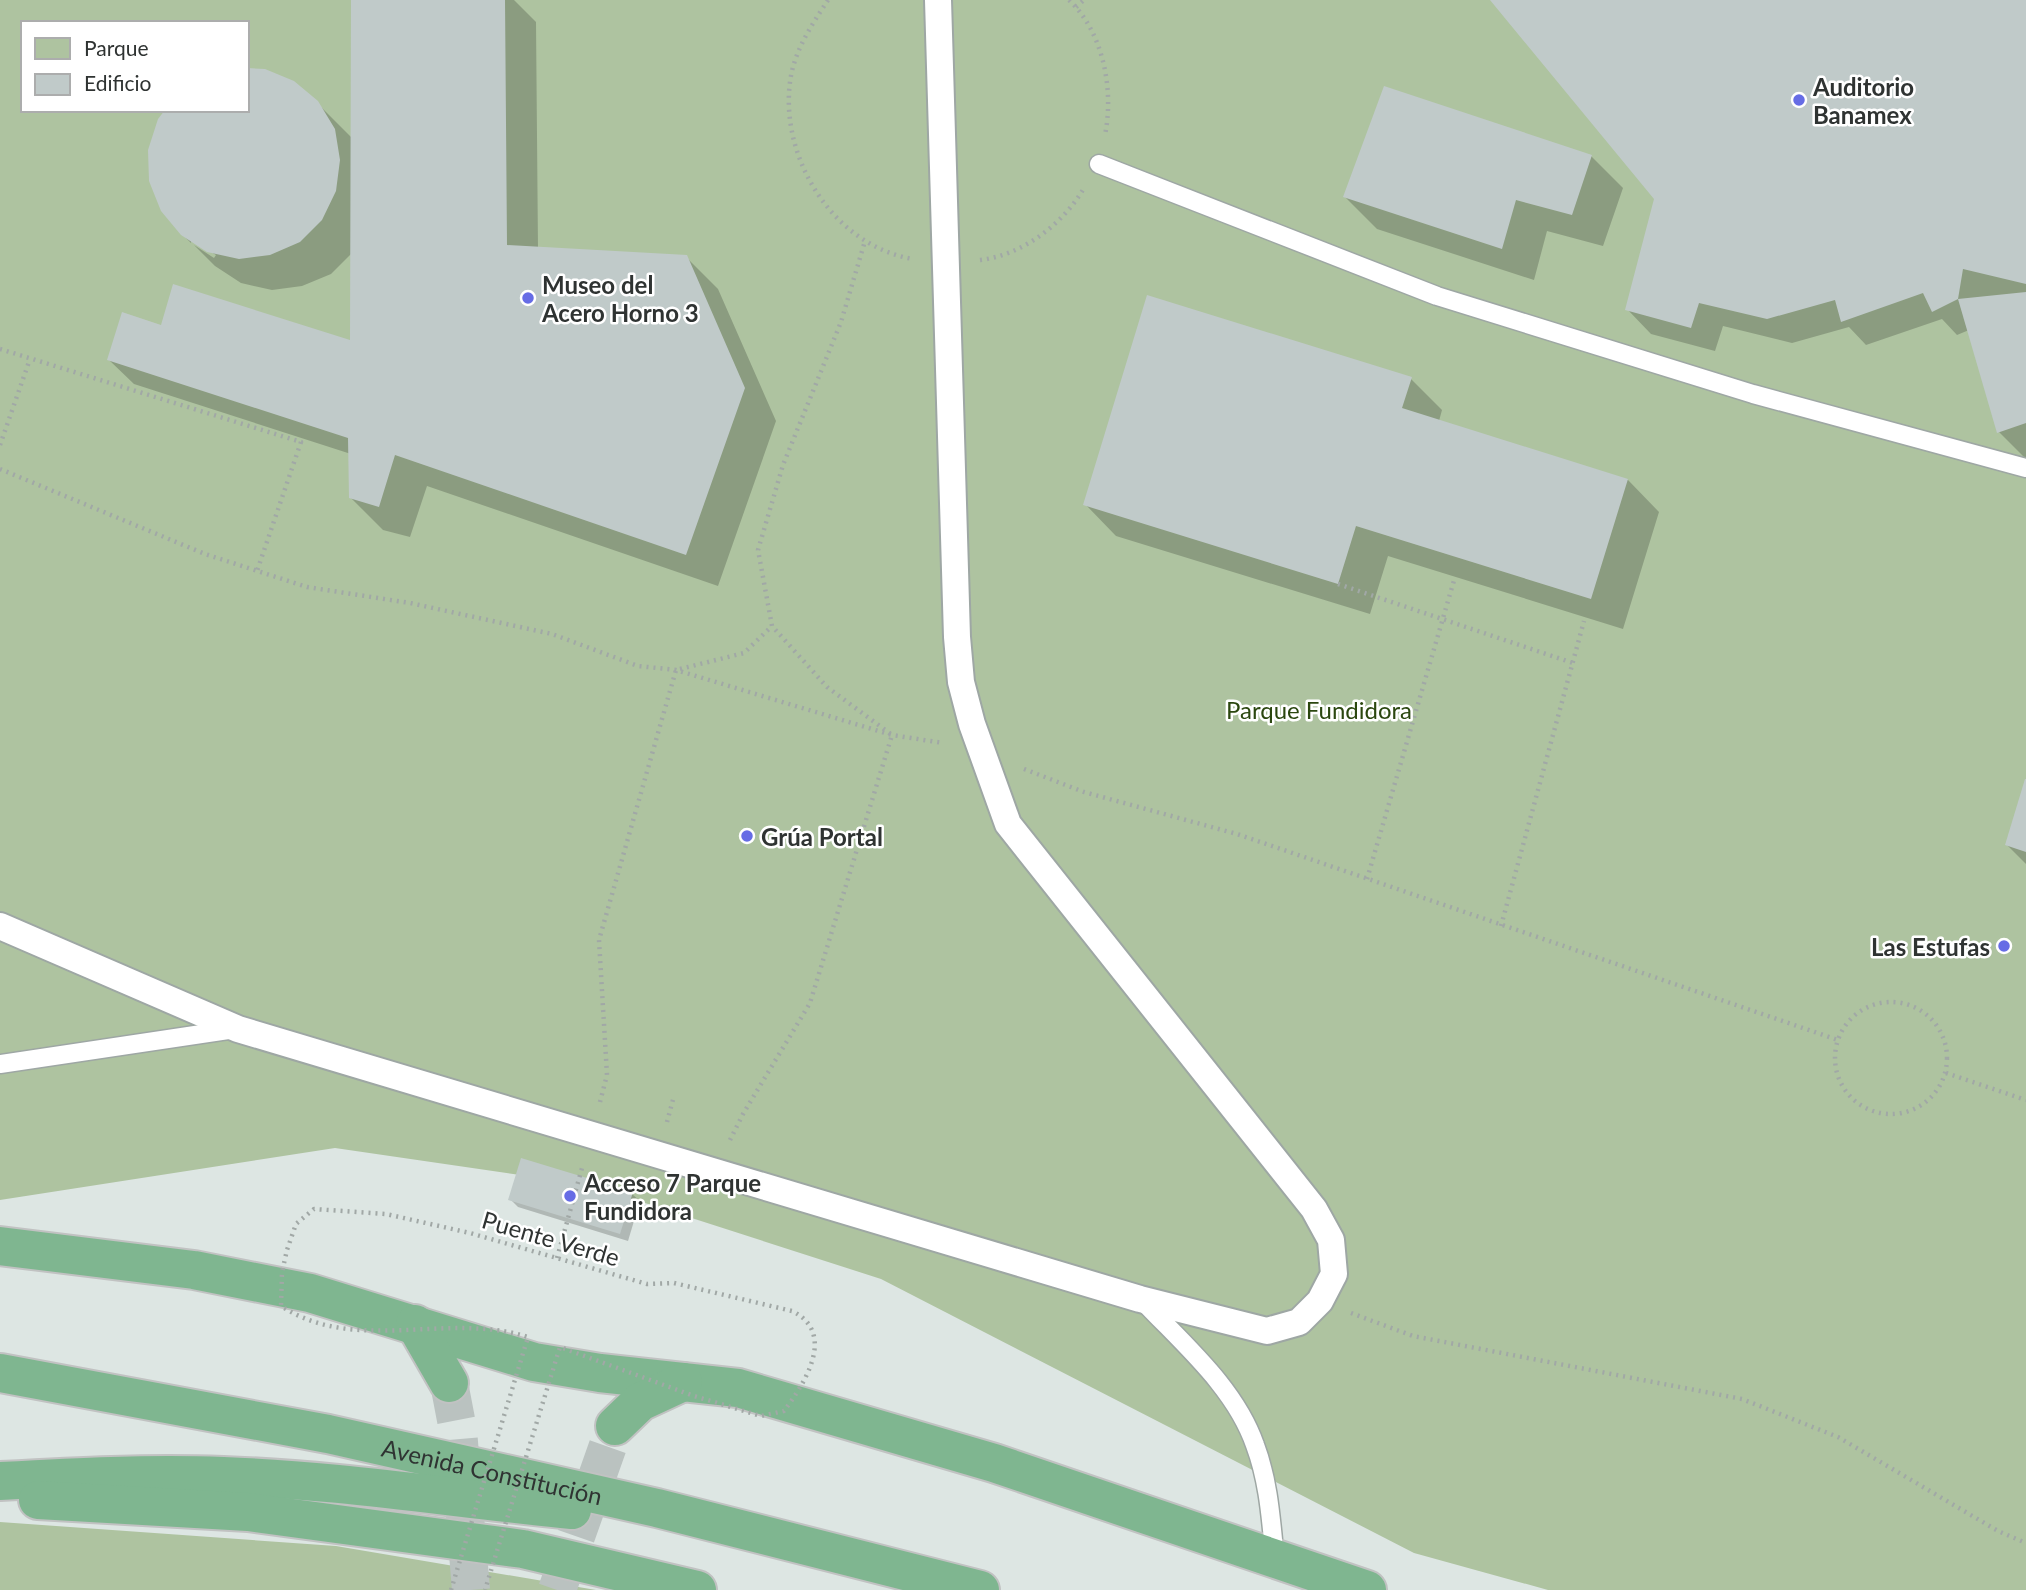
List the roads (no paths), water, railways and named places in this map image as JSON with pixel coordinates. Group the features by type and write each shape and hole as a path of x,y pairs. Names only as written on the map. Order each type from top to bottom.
{"highway":[{"path":"0,1246 194,1270 310,1293 534,1362 600,1373 738,1388 799,1403 994,1463 1367,1590"},
{"path":"415,1324 449,1384"},
{"name":"Avenida Constitución","path":"0,1373 328,1434 724,1525 980,1590"},
{"path":"615,1426 640,1402 685,1382"},
{"path":"0,1481 104,1476 223,1476 360,1486 724,1525"},
{"path":"0,1498 261,1514 523,1549 697,1590"}],"street":[{"path":"0,926 238,1029 1140,1299 1266,1331 1299,1322 1320,1301 1334,1274 1331,1240 1314,1209 1008,824 972,724 961,682 957,638 938,0"}],"lane":[{"path":"1099,164 1437,296 1753,394 2026,468"},
{"path":"0,1064 238,1029"},
{"path":"1140,1299 1226,1391 1255,1443 1268,1491 1275,1560"}],"tunnel":[{"path":"449,1383 458,1430 471,1590"},
{"path":"557,1590 615,1426"}],"place":[{"name":"Auditorio Banamex","path":"1799,100"},
{"name":"Museo del Acero Horno 3","path":"528,298"},
{"name":"Grúa Portal","path":"747,836"},
{"name":"Las Estufas","path":"2004,946"},
{"name":"Acceso 7 Parque Fundidora","path":"570,1196"}],"park label":[{"name":"Parque Fundidora","path":"1319,709"}]}
